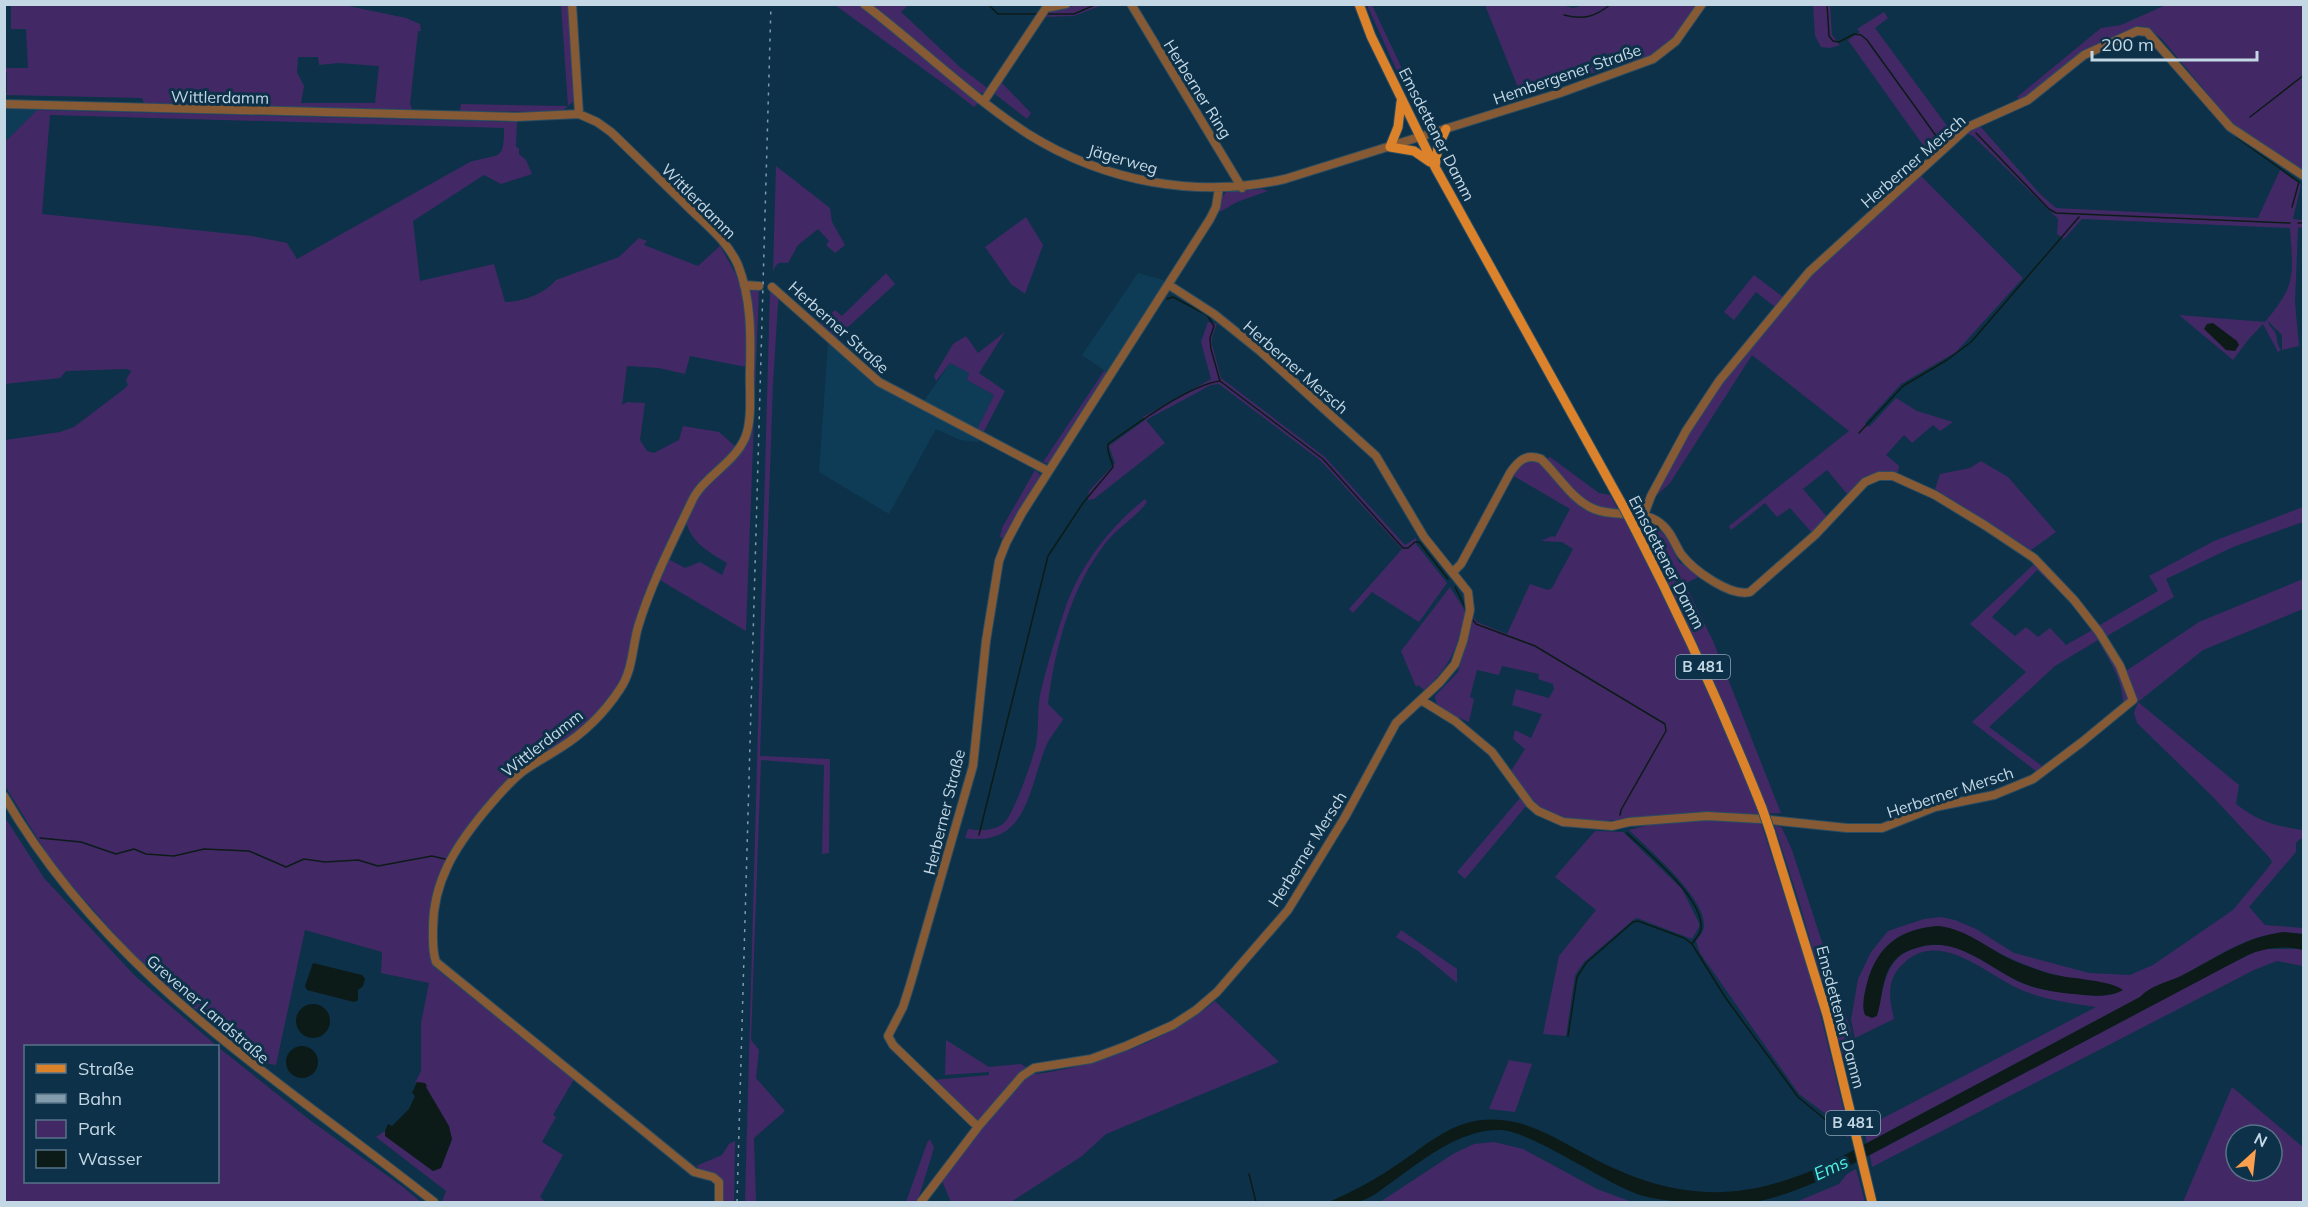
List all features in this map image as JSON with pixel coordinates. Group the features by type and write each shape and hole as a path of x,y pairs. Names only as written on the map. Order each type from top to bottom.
{"main road":[{"name":"Emsdettener Damm","path":"1359,4 1371,36 1420,138 1623,506 1718,699 1762,808 1806,942 1834,1044 1872,1203"},
{"path":"1401,100 1398,128 1390,147 1414,151 1424,156 1435,167"},
{"path":"1435,167 1438,147 1446,129"}],"street":[{"path":"572,4 579,114"},
{"name":"Jägerweg","path":"864,4 984,101 1028,133 1051,147 1101,169 1156,183 1184,187 1242,188 1285,179 1420,138"},
{"path":"984,101 1046,8 1066,4"},
{"name":"Herberner Ring","path":"1131,4 1242,188"},
{"name":"Hembergener Straße","path":"1420,138 1560,93 1653,59 1676,41 1702,4"},
{"name":"Herberner Mersch","path":"1421,700 1455,721 1492,752 1530,804 1538,811 1563,822 1612,826 1629,822 1707,816 1847,828 1882,828 1935,807 1994,795 2033,778 2133,700 2120,666 2099,632 2074,600 2034,558 1935,495 1893,476 1879,476 1864,482 1815,535 1750,592 1742,594 1719,585 1690,564 1683,557 1668,531 1661,524 1644,515 1651,496 1686,431 1719,381 1809,272 1968,127 2028,100 2084,56 2137,31 2147,32 2230,127 2304,176"},
{"name":"Wittlerdamm","path":"4,104 516,117 579,114 597,122 611,132 710,227 729,249 744,285 751,342 745,437 736,453 695,493 648,600 638,628 629,670 621,688 599,716 561,748 522,772 488,807 466,834 446,866 435,898 433,917 433,953 436,962 694,1172 716,1179 719,1182 719,1203"},
{"name":"Herberner Straße","path":"978,1127 893,1045 888,1036 903,1007 910,985 973,766 989,620 999,561 1006,543 1048,471 1210,219 1216,207 1219,188"},
{"path":"744,285 759,286"},
{"name":"Herberner Mersch","path":"921,1203 978,1127 1022,1076 1034,1068 1091,1059 1126,1046 1173,1025 1196,1010 1217,992 1288,910 1345,818 1396,723 1440,682 1455,664 1463,641 1470,601 1468,592 1424,537 1376,456 1260,351 1214,314 1169,285"},
{"name":"Herberner Straße","path":"772,287 879,382 1048,471"},
{"path":"1453,572 1461,564 1510,473 1518,461 1525,458 1541,459 1578,499 1591,508 1612,514 1644,515"},
{"name":"Grevener Landstraße","path":"4,796 31,838 80,904 153,981 247,1061 434,1203"}],"shaded area":[{"path":"4,109 37,110 5,142"},
{"path":"1138,273 1166,281 1108,373 1082,355"},
{"path":"835,339 870,372 924,401 950,363 969,373 967,380 994,395 976,432 979,442 960,440 936,429 889,514 819,472 828,344"}],"green space":[{"path":"339,4 406,18 420,24 421,31 418,31 410,104 413,111 144,103 142,98 5,95 7,93 7,72 5,68 28,68 26,29 11,29 11,5","holes":["298,57 318,57 319,65 338,63 379,66 375,103 301,103 304,86 297,72"]},
{"path":"1558,4 1573,8 1588,4 1698,5 1672,40 1656,54 1521,95 1485,5"},
{"path":"561,5 569,5 575,100 568,106"},
{"path":"835,5 859,5 864,8 979,102 974,107"},
{"path":"872,5 908,5 901,12 961,68 990,90 980,93"},
{"path":"1078,5 1102,5 1074,16 1043,17 1050,11"},
{"path":"1367,5 1372,5 1415,96 1410,100"},
{"path":"1813,5 1830,5 1832,35 1840,45 1830,48 1821,47 1815,36"},
{"path":"2166,5 2303,5 2303,171 2233,124 2161,38 2146,27 2138,26 2081,54 2019,101 2017,97 2101,28 2121,25"},
{"path":"1884,12 1888,18 1875,28 1953,134 1930,155 1848,40 1860,32 1857,29"},
{"path":"1001,82 1031,113 1027,119 995,94"},
{"path":"461,104 568,106 561,112 460,111"},
{"path":"37,110 517,122 516,147 519,148 519,154 526,160 532,174 501,184 484,175 413,221 420,281 494,264 505,302 512,302 533,296 556,280 619,257 639,238 647,241 644,245 698,266 720,246 742,289 746,311 746,367 690,356 685,374 659,368 627,366 622,405 627,402 645,403 640,440 647,451 654,453 679,440 683,426 719,432 736,447 692,495 691,502 748,444 753,340 749,295 752,290 759,288 746,631 658,579 640,630 631,670 620,696 599,721 536,764 503,792 456,852 440,895 435,919 434,967 574,1079 553,1115 556,1117 542,1142 563,1155 540,1197 546,1202 442,1202 446,1191 376,1137 385,1131 386,1136 433,1171 441,1168 452,1139 417,1082 415,1083 421,1071 421,1023 429,983 381,973 382,952 305,930 276,1065 259,1062 139,962 54,865 5,786 5,440 60,432 74,427 124,389 128,385 126,380 131,371 127,369 66,371 60,378 5,384 5,142","holes":["50,115 504,128 504,139 498,154 470,162 297,259 287,243 252,236 42,214","685,518 695,540 727,563 722,575 700,562 685,568 668,559"]},
{"path":"1973,126 1980,126 2040,194 2056,208 2258,218 2280,170 2301,185 2293,219 2303,220 2303,227 2298,228 2295,302 2299,346 2282,350 2282,335 2268,321 2275,332 2281,350 2278,352 2263,324 2233,360 2179,315 2265,322 2283,298 2291,279 2290,228 2082,219 2064,239 2057,234 2058,219 1973,136 1965,133"},
{"path":"776,166 830,208 832,222 845,245 835,253 826,245 829,241 818,229 798,245 788,263 778,264 773,272"},
{"path":"1920,175 2023,278 1956,352 1901,384 1865,423 1869,427 1896,398 1917,411 1953,422 1940,431 1933,425 1912,443 1904,435 1886,455 1899,466 1898,472 1876,473 1859,484 1848,495 1827,470 1803,489 1828,518 1813,534 1790,508 1777,517 1765,503 1731,530 1729,526 1849,431 1752,355 1670,483 1654,498 1687,433 1720,384 1804,281"},
{"path":"1262,189 1268,191 1237,202 1220,212 1221,198 1226,192"},
{"path":"1026,217 1043,245 1025,294 1011,284 985,247"},
{"path":"886,273 895,284 835,339 820,323 835,310 842,316"},
{"path":"1754,275 1783,297 1775,307 1756,292 1734,320 1724,312"},
{"path":"770,290 779,294 773,384 760,756 830,759 829,853 822,854 824,765 761,760 751,1040 759,1050 756,1078 785,1111 754,1138 756,1202 745,1202"},
{"path":"1208,322 1217,324 1212,344 1221,378 1325,457 1405,545 1416,538 1416,544 1447,583 1419,622 1372,592 1353,613 1349,609 1402,549 1321,461 1219,384 1211,385 1146,420 1165,443 1094,499 1088,500 1089,491 1115,463 1109,446 1145,420 1143,417 1211,379 1201,342"},
{"path":"1005,332 979,373 1005,391 982,435 976,432 994,395 967,380 969,373 950,363 936,381 934,376 953,344 966,336 978,353"},
{"path":"1104,371 1108,373 1049,464 1043,462"},
{"path":"1550,457 1599,493 1610,495 1622,517 1635,517 1655,525 1667,538 1679,562 1700,576 1685,584 1713,641 1781,813 1747,815 1700,813 1594,822 1564,818 1541,808 1519,785 1511,771 1525,749 1513,739 1515,730 1531,738 1542,714 1512,705 1516,689 1549,698 1554,689 1553,684 1538,679 1539,674 1502,666 1499,675 1477,670 1470,697 1474,699 1469,722 1447,713 1438,706 1435,696 1458,672 1474,617 1477,622 1507,634 1530,584 1548,590 1552,588 1573,549 1562,542 1541,541 1555,537 1570,509 1512,475 1520,464 1534,459 1540,463"},
{"path":"1981,461 2008,477 2056,532 2031,550 1935,489 1940,474 1970,468"},
{"path":"1035,470 1040,475 1038,480 1004,539 1000,537 1002,528"},
{"path":"1145,499 1147,502 1143,507 1108,540 1095,558 1075,597 1060,639 1048,704 1063,719 1046,746 1022,812 1013,825 1001,834 986,838 965,838 968,829 986,830 1003,824 1012,811 1034,752 1040,695 1067,603 1081,573 1099,546"},
{"path":"2303,507 2303,522 2233,547 2166,579 2174,597 2107,636 2098,626 2158,591 2149,576 2214,541"},
{"path":"2035,563 2059,587 2055,587 2037,570 1992,617 2015,636 2026,627 2038,637 2050,628 2066,645 2094,629 2119,667 2129,700 2123,703 2118,678 2098,640 2055,666 1989,727 2042,766 2036,771 1972,722 2026,672 1970,624"},
{"path":"2303,579 2303,609 2203,650 2138,702 2126,671 2199,622"},
{"path":"1450,587 1465,611 1462,624 1456,646 1447,664 1424,690 1418,685 1416,687 1401,651"},
{"path":"2138,702 2239,785 2236,804 2244,810 2268,822 2303,830 2303,839 2296,843 2296,852 2249,907 2265,925 2303,928 2303,934 2270,934 2239,944 2181,976 2154,987 2140,997 1867,1143 1864,1128 2096,1007 2059,1001 2024,991 1964,958 1932,951 1917,954 1903,964 1894,976 1890,997 1894,1019 1855,1038 1851,1020 1858,979 1871,952 1888,931 1924,919 1941,917 1976,929 2014,953 2089,973 2130,975 2153,965 2233,910 2272,862 2213,797 2137,723 2134,713","holes":["1938,926 1948,928 2025,965 2049,973 2109,984 2099,996 2041,989 2022,983 1961,950 1935,945 1911,950 1897,959 1888,974 1874,1017 1864,996 1873,967 1887,946 1896,938 1921,928"]},
{"path":"1520,798 1526,806 1465,879 1457,872"},
{"path":"4,816 44,878 135,976 216,1045 24,1045 24,1183 219,1183 219,1048 311,1121 421,1202 5,1202"},
{"path":"1703,820 1761,823 1814,988 1850,1136 1847,1137 1835,1121 1799,1094 1700,953 1696,941 1704,925 1696,901 1662,861 1629,830 1652,824"},
{"path":"1774,824 1782,828 1792,850 1851,1031 1852,1042 1846,1055 1843,1056 1800,905"},
{"path":"1595,831 1623,832 1682,889 1699,927 1692,939 1637,918 1633,920 1584,962 1575,975 1566,1036 1543,1034 1559,956 1596,910 1555,877"},
{"path":"1401,930 1457,969 1457,983 1418,951 1396,937"},
{"path":"2261,949 2303,950 2303,966 2277,961 2254,970 1872,1167 1870,1155"},
{"path":"1215,1001 1279,1062 1106,1134 1082,1156 1011,1202 951,1202 942,1181 983,1127 933,1080 989,1075 989,1072 945,1075 946,1040 989,1067 1021,1064 1036,1074 1082,1065 1130,1050 1176,1028"},
{"path":"1509,1060 1532,1064 1515,1112 1489,1109"},
{"path":"2232,1087 2275,1123 2224,1123 2224,1183 2284,1183 2284,1131 2303,1147 2303,1202 2183,1202"},
{"path":"930,1139 934,1148 918,1200 917,1202 906,1202 927,1143"},
{"path":"735,1141 734,1202 722,1202 723,1182 719,1176 705,1173 696,1166 722,1155 729,1144"},
{"path":"1494,1142 1523,1149 1597,1189 1632,1202 1380,1202 1453,1154 1474,1144"},
{"path":"1856,1169 1865,1202 1796,1202 1839,1184 1847,1174"}],"water":[{"path":"2213,323 2237,341 2239,345 2235,351 2226,350 2204,329 2207,324"},
{"path":"1938,926 1958,931 2012,960 2047,973 2097,981 2123,990 2098,996 2043,990 2020,982 1959,949 1933,945 1919,947 1900,955 1895,960 1887,973 1877,1016 1872,1018 1865,1015 1863,1003 1867,983 1871,970 1884,949 1912,931"},
{"name":"Ems","path":"2283,932 2303,934 2303,950 2274,948 2246,956 1828,1177 1772,1198 1718,1204 1665,1200 1637,1194 1555,1151 1510,1131 1501,1130 1471,1134 1443,1147 1362,1201 1329,1202 1375,1179 1448,1131 1469,1122 1481,1120 1524,1124 1620,1171 1652,1183 1682,1190 1713,1192 1743,1190 1774,1184 1839,1158 2140,997 2154,987 2181,976 2230,949 2255,939"},
{"path":"313,963 362,975 365,979 363,986 358,990 358,1000 354,1002 307,990 305,986"},
{"path":"313,1004 325,1009 330,1021 325,1033 313,1038 301,1033 296,1021 301,1009"},
{"path":"302,1046 314,1050 318,1062 314,1074 302,1078 290,1074 286,1062 290,1050"},
{"path":"417,1082 425,1083 427,1086 449,1126 452,1139 441,1168 433,1171 385,1136 388,1124 392,1126 409,1109 415,1096 412,1093"}],"waterway":[{"path":"988,4 998,14 1038,14"},
{"path":"1047,14 1074,14 1097,4"},
{"path":"1564,15 1589,16 1611,4"},
{"path":"1827,4 1829,36 1833,41 1839,42 1854,34 1861,35 1867,40 1939,140 1944,141 1961,126"},
{"path":"2250,117 2304,75"},
{"path":"1976,133 2049,209 2056,213 2290,223"},
{"path":"2236,137 2299,182 2292,207"},
{"path":"1859,433 1903,386 1947,360 1971,342 2079,217"},
{"path":"2298,223 2304,223"},
{"path":"1167,299 1173,297 1207,315 1214,326 1210,338 1211,349 1220,381 1323,459 1403,548 1419,542 1448,579"},
{"path":"979,835 1048,556 1083,503 1113,467 1108,444 1178,398 1207,384 1220,381"},
{"path":"1455,587 1465,607"},
{"path":"1473,620 1476,624 1535,646 1665,724 1666,731 1620,815"},
{"path":"1627,833 1671,875 1691,899 1698,911 1701,926 1692,944"},
{"path":"40,838 81,842 116,854 134,849 146,854 174,856 204,849 249,851 286,867 304,859 325,862 358,860 378,866 432,856 449,860"},
{"path":"1568,1036 1577,977 1586,963 1633,922 1638,921 1684,938 1692,944 1725,997 1798,1097 1838,1130"},
{"path":"1249,1174 1256,1202"}],"railway":[{"path":"737,1202 771,4"}]}
